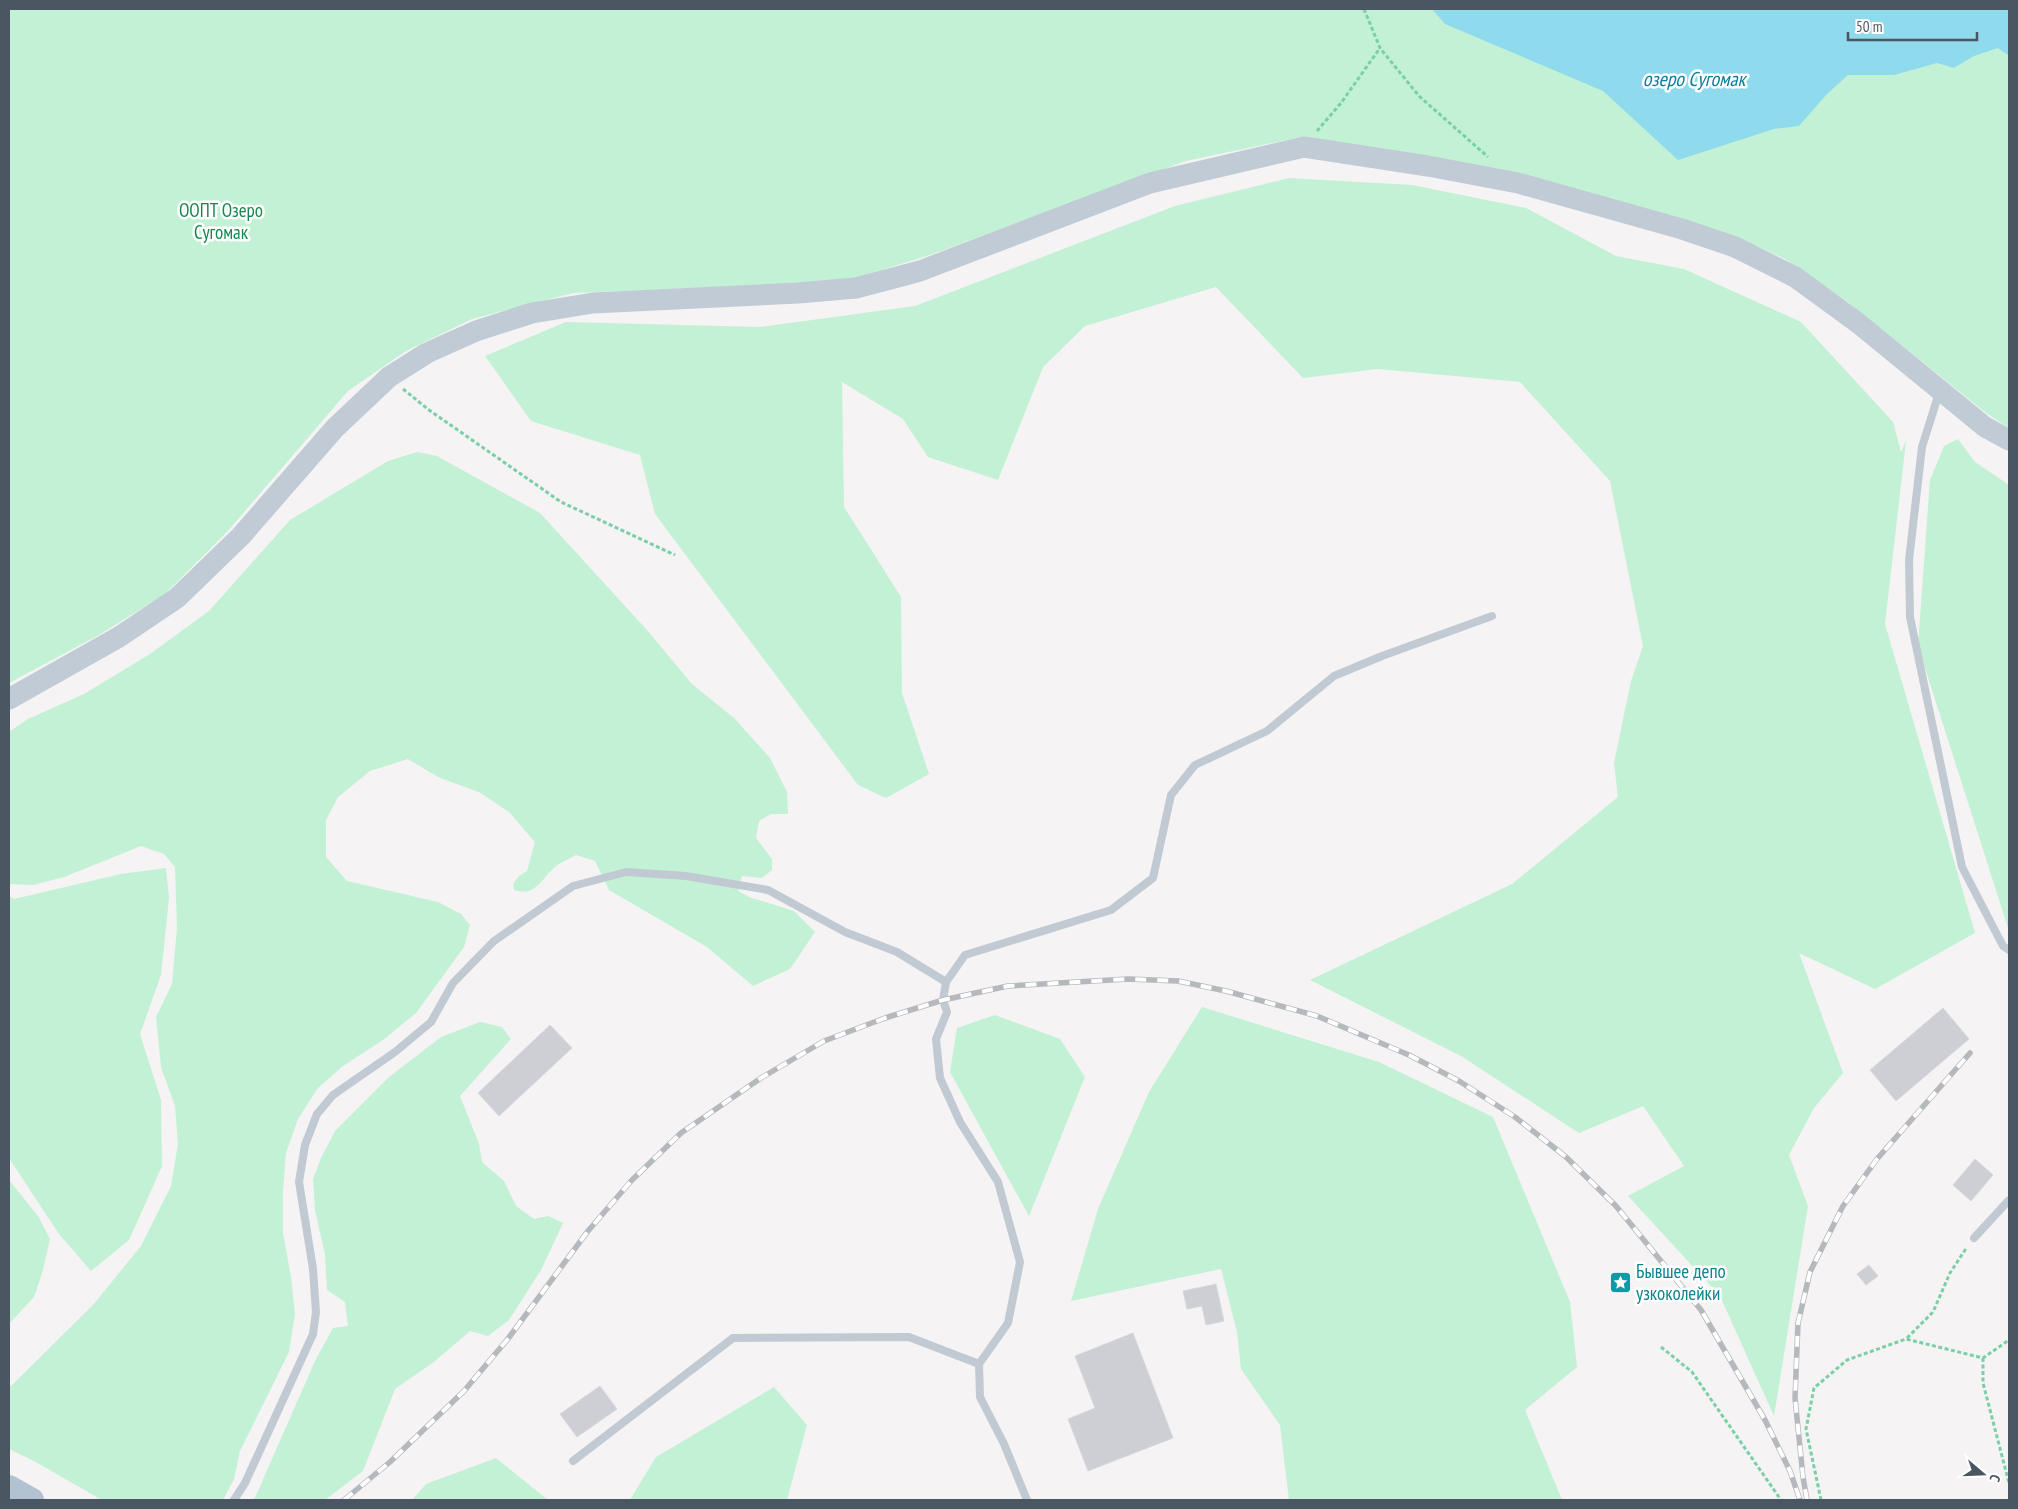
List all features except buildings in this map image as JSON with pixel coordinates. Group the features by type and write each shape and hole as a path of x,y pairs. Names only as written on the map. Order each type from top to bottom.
{"main road":[{"path":"9,1487 32,1500"}],"street":[{"path":"9,700 119,637 177,598 241,536 335,428 389,377 427,352 476,331 532,314 593,303 798,293 865,285 920,272 1150,183 1304,147 1428,166 1518,183 1682,229 1736,247 1795,277 1858,323 1985,427 2009,440"}],"lane":[{"path":"1940,392 1922,447 1910,560 1910,617 1962,867 2004,946 2009,950"},
{"path":"1027,1500 1004,1444 980,1397 979,1364 1008,1323 1020,1262 998,1182 960,1122 940,1078 936,1039 947,1012 944,1000 946,982 964,955 1111,910 1153,878 1171,795 1195,765 1267,731 1334,676 1382,656 1492,616"},
{"path":"234,1500 245,1483 313,1334 316,1312 313,1269 298,1182 304,1145 317,1114 333,1096 395,1052 431,1022 453,983 494,942 573,886 626,872 686,876 768,890 845,932 897,952 946,982"},
{"path":"1974,1238 2009,1200"},
{"path":"573,1461 733,1338 909,1337 979,1364"}],"path":[{"path":"1364,9 1380,48 1419,96 1489,158"},
{"path":"1304,147 1341,103 1380,48"},
{"path":"389,377 429,410 561,502 675,555"},
{"path":"1821,1500 1806,1430 1814,1388 1847,1360 1906,1339 1933,1312 1950,1273 1974,1238"},
{"path":"1906,1339 1983,1358 2009,1340"},
{"path":"1662,1347 1692,1372 1781,1500"},
{"path":"1983,1358 1983,1383 2009,1483"}],"green space":[{"name":"ООПТ Озеро Сугомак","path":"9,9 2009,9 2009,428 1986,413 1848,302 1785,259 1736,237 1301,137 1186,161 930,255 843,282 573,293 472,319 406,351 348,391 227,532 165,594 99,635 9,683"},
{"path":"1289,178 1412,185 1526,208 1616,256 1684,269 1801,322 1893,422 1901,452 1906,441 1885,624 1975,933 1875,989 1799,953 1843,1073 1814,1108 1789,1155 1808,1206 1774,1416 1720,1296 1628,1196 1684,1166 1643,1106 1579,1133 1461,1056 1310,980 1512,884 1618,797 1614,763 1631,681 1643,646 1610,481 1520,382 1378,369 1303,378 1216,287 1085,326 1043,367 998,480 928,457 903,419 842,382 844,507 901,597 902,693 929,774 886,798 858,785 655,514 640,455 531,421 485,356 566,322 760,327 915,306 1175,206"},
{"path":"1958,439 1975,462 2009,485 2009,931 1918,646 1930,480 1944,446"},
{"path":"417,452 437,456 540,513 646,629 692,684 734,718 770,758 787,792 788,814 771,814 759,821 756,838 772,859 772,870 762,878 742,876 738,891 749,897 794,911 815,932 790,969 753,986 707,947 609,890 595,861 576,855 555,867 533,889 522,892 514,890 513,884 519,876 527,871 535,842 509,812 481,793 438,777 408,759 370,771 338,797 326,820 326,857 347,881 438,902 461,914 470,925 464,947 416,1013 383,1040 343,1066 317,1089 298,1119 286,1153 283,1190 283,1233 295,1314 289,1352 240,1451 234,1479 223,1500 102,1500 9,1449 9,1388 93,1305 141,1246 171,1186 178,1144 175,1106 161,1067 156,1017 172,984 177,928 175,867 164,854 141,846 64,877 33,885 9,884 9,732 28,719 84,694 150,654 209,611 290,520 388,461"},
{"path":"166,868 169,898 161,975 140,1034 161,1100 162,1166 129,1240 91,1271 59,1234 9,1158 9,896 14,899 121,874"},
{"path":"1202,1007 1379,1062 1493,1117 1570,1302 1577,1367 1525,1410 1562,1500 1289,1500 1280,1425 1241,1369 1237,1332 1221,1269 1071,1301 1098,1209 1149,1092"},
{"path":"995,1015 1060,1039 1085,1077 1029,1216 950,1072 957,1028"},
{"path":"480,1022 502,1027 511,1039 460,1096 479,1144 482,1162 504,1181 516,1206 534,1219 548,1216 563,1223 541,1270 509,1320 488,1336 470,1331 435,1361 395,1389 363,1471 325,1500 254,1500 315,1361 333,1328 348,1326 345,1302 327,1290 325,1255 315,1210 313,1179 321,1158 335,1131 389,1077 441,1037"},
{"path":"9,1180 38,1216 50,1239 34,1297 9,1324"},
{"path":"774,1387 807,1425 787,1500 630,1500 656,1457"},
{"path":"496,1458 548,1500 412,1500 426,1484"}],"water":[{"name":"озеро Сугомак","path":"1432,9 2009,9 2009,56 1998,48 1974,56 1954,68 1937,63 1894,75 1848,75 1827,94 1799,126 1774,129 1678,160 1603,91 1445,24"}],"railway":[{"path":"344,1500 390,1462 464,1391 507,1340 588,1231 632,1180 681,1133 761,1078 824,1041 885,1018 943,1000 1008,986 1128,979 1178,981 1226,991 1317,1016 1409,1055 1459,1081 1515,1117 1566,1157 1616,1206 1701,1310 1765,1420 1790,1471 1800,1500"},
{"path":"1807,1500 1795,1398 1798,1323 1810,1272 1843,1206 1877,1159 1970,1053"}],"place":[{"name":"Бывшее депо узкоколейки","path":"1620,1282"}]}
